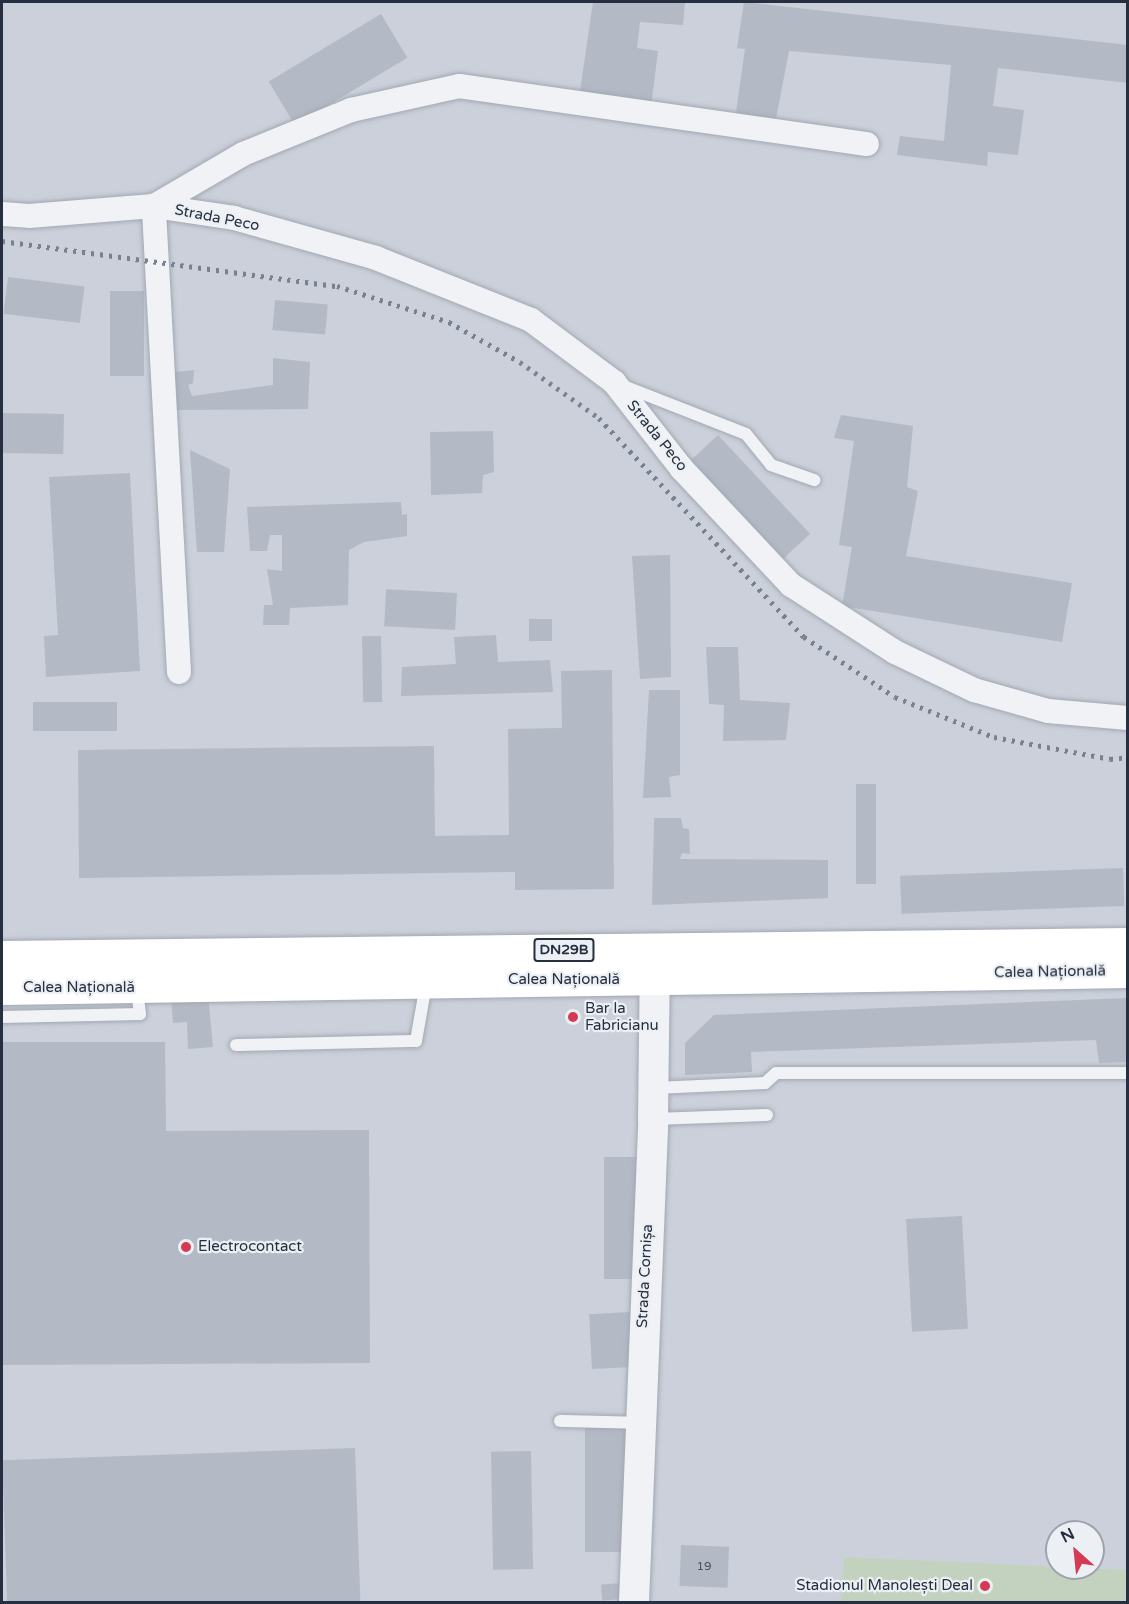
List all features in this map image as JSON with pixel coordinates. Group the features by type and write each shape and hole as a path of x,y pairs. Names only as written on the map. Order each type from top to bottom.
{"main road":[{"name":"Calea Națională","path":"2,988 136,988 426,981 654,964 1128,944"},
{"name":"Calea Națională","path":"2,957 1128,971"}],"street":[{"name":"Strada Peco","path":"154,206 243,154 351,110 459,86 867,144"},
{"name":"Strada Peco","path":"154,206 179,672"},
{"name":"Strada Peco","path":"2,214 29,216 154,206 234,218 376,258 531,320 614,382 682,469 791,585 895,652 974,690 1048,711 1128,718"},
{"name":"Strada Cornișa","path":"634,1602 653,1119 654,964"}],"lane":[{"path":"614,382 746,434 771,465 814,480"},
{"path":"236,1046 417,1041 426,981"},
{"path":"2,1017 140,1014 136,988"},
{"path":"653,1088 765,1083 777,1073 1128,1073"},
{"path":"653,1119 766,1115"},
{"path":"560,1421 640,1423"}],"shaded area":[{"path":"2,2 1127,2 1127,1602 2,1602"}],"green space":[{"name":"Stadionul Manolești Deal","path":"844,1557 1045,1566 1045,1580 1105,1580 1105,1569 1127,1570 1127,1602 841,1602"}],"building":[{"path":"593,2 685,2 683,25 640,22 637,48 658,51 651,107 579,98"},
{"path":"744,2 1128,45 1128,83 998,68 993,106 1024,110 1018,155 988,152 987,166 897,155 900,136 944,141 951,65 789,51 775,124 735,119 745,49 737,48"},
{"path":"381,14 407,58 295,125 269,81"},
{"path":"8,277 84,286 80,323 3,314"},
{"path":"110,291 144,291 144,376 110,376"},
{"path":"275,300 328,305 325,335 272,330"},
{"path":"273,358 310,362 308,409 176,410 167,373 194,370 193,383 188,385 192,396 273,385"},
{"path":"2,413 64,414 63,454 2,453"},
{"path":"841,415 913,426 907,487 918,491 906,556 1072,583 1062,642 842,606 852,547 839,545 854,441 834,438"},
{"path":"493,431 494,472 483,475 482,493 431,495 430,432"},
{"path":"718,435 810,534 783,559 691,460"},
{"path":"190,450 230,469 224,552 197,552"},
{"path":"130,473 140,671 46,677 44,636 58,635 49,477"},
{"path":"401,502 402,515 407,514 407,536 364,542 349,550 348,605 290,608 289,625 263,625 264,605 273,605 267,569 282,571 282,535 270,535 267,551 250,551 247,507"},
{"path":"670,555 671,677 640,679 632,556"},
{"path":"386,589 457,593 455,630 384,626"},
{"path":"529,619 552,619 552,641 529,641"},
{"path":"496,635 498,662 550,660 553,692 401,696 402,667 456,664 454,637"},
{"path":"362,636 381,636 382,702 363,702"},
{"path":"706,647 738,647 740,700 790,703 786,740 723,741 724,705 709,704"},
{"path":"612,670 614,889 515,890 515,872 79,878 78,750 434,746 435,836 509,835 508,729 562,728 561,671"},
{"path":"649,690 680,690 680,775 669,777 671,797 643,798"},
{"path":"33,702 117,702 117,731 33,731"},
{"path":"856,784 876,784 876,884 856,884"},
{"path":"654,818 681,818 683,828 689,829 690,854 682,853 680,859 828,860 828,898 652,905"},
{"path":"1123,868 1124,906 901,914 900,876"},
{"path":"171,995 208,995 213,1047 188,1049 187,1022 173,1023"},
{"path":"1128,998 1128,1062 1099,1063 1096,1040 751,1052 752,1072 685,1075 685,1043 714,1015"},
{"name":"Electrocontact","path":"2,1042 165,1042 166,1131 369,1130 370,1363 2,1365"},
{"path":"604,1157 644,1157 644,1279 604,1279"},
{"path":"962,1216 968,1329 912,1332 906,1219"},
{"path":"630,1312 633,1367 592,1369 589,1314"},
{"path":"585,1428 633,1428 633,1552 585,1552"},
{"path":"355,1448 360,1602 7,1602 2,1460"},
{"path":"531,1451 533,1569 493,1570 491,1452"},
{"path":"681,1545 729,1547 728,1588 680,1586"},
{"path":"623,1583 624,1599 602,1600 601,1585"}],"railway":[{"path":"2,241 337,286 449,322 520,362 599,418 804,637 895,697 994,737 1110,759 1128,757"}],"place":[{"name":"Bar la Fabricianu","path":"573,1017"},
{"name":"Electrocontact","path":"186,1247"},
{"name":"Stadionul Manolești Deal","path":"985,1586"}]}
